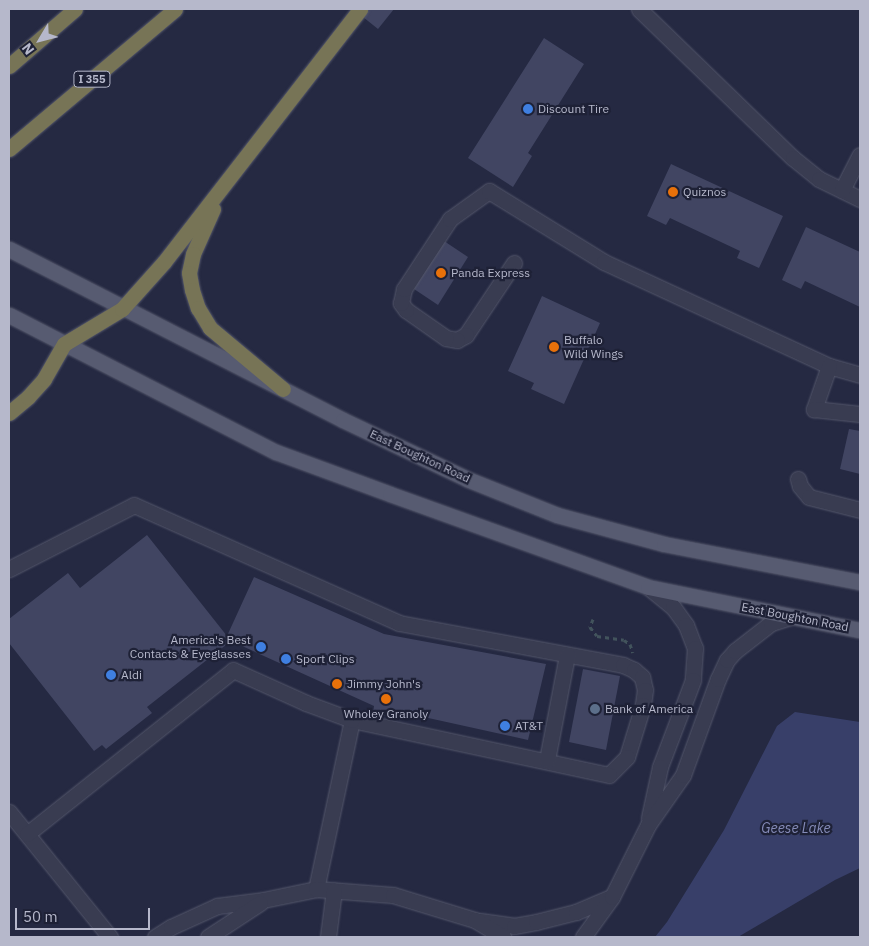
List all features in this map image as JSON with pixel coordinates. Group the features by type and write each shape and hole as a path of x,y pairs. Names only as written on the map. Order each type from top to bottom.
{"highway":[{"path":"9,66 75,9"},
{"name":"I 355","path":"9,149 175,9"},
{"path":"9,414 44,380 64,344 122,309 164,262 360,9"},
{"path":"222,189 193,254 190,273 192,290 198,308 210,328 283,389"}],"main road":[{"name":"East Boughton Road","path":"13,252 122,309 467,479 557,515 664,544 860,582"},
{"name":"East Boughton Road","path":"9,315 276,452 648,587 860,630"}],"lane":[{"path":"639,9 793,158 820,179 860,199"},
{"path":"842,190 860,155"},
{"path":"514,263 466,335 457,340 446,338 406,310 401,303 404,289 450,219 489,191 604,262 829,366 860,375"},
{"path":"829,366 814,409 860,414"},
{"path":"798,479 800,486 809,497 860,510"},
{"path":"9,569 134,505 399,623 629,668 642,678 645,690 643,705 627,757 609,775 547,760 352,720 306,703 233,670 27,834"},
{"path":"648,587 673,607 686,625 695,648 693,680 660,767 648,825"},
{"path":"583,937 612,897 648,825 683,775 718,679 728,660 735,651 771,623 791,617"},
{"path":"547,760 567,655"},
{"path":"316,889 352,720"},
{"path":"9,812 110,937"},
{"path":"155,937 171,927 217,906 263,900 316,889 393,895 474,920 514,926 576,912 612,897"},
{"path":"328,937 334,890"},
{"path":"208,937 263,900"},
{"path":"474,920 503,937"}],"path":[{"path":"593,620 590,626 597,636 624,640 630,644 634,650 629,668"}],"water":[{"name":"Geese Lake","path":"795,712 860,722 860,868 835,880 738,937 655,937 667,922 724,830 777,726"}],"building":[{"path":"353,9 394,9 378,29"},
{"name":"Discount Tire","path":"544,38 584,64 528,153 532,156 513,187 468,158"},
{"path":"671,164 783,216 759,268 737,258 740,251 670,218 666,225 647,216"},
{"path":"806,227 860,252 860,307 805,281 801,289 782,280"},
{"name":"Panda Express","path":"444,241 468,257 438,305 414,289"},
{"name":"Buffalo Wild Wings","path":"542,296 600,323 564,404 531,389 534,383 508,371"},
{"path":"849,429 860,431 860,474 840,469"},
{"path":"147,535 227,636 254,577 384,634 546,664 528,740 392,710 390,717 373,713 374,706 231,641 147,707 152,713 106,749 102,745 94,751 9,643 9,619 68,573 80,588"},
{"name":"Bank of America","path":"583,669 620,676 606,750 569,742"}],"place":[{"name":"Discount Tire","path":"528,109"},
{"name":"Quiznos","path":"673,192"},
{"name":"Panda Express","path":"441,273"},
{"name":"Buffalo Wild Wings","path":"554,347"},
{"name":"America's Best Contacts & Eyeglasses","path":"261,647"},
{"name":"Sport Clips","path":"286,659"},
{"name":"Aldi","path":"111,675"},
{"name":"Jimmy John's","path":"337,684"},
{"name":"Wholey Granoly","path":"386,699"},
{"name":"Bank of America","path":"595,709"},
{"name":"AT&T","path":"505,726"}]}
